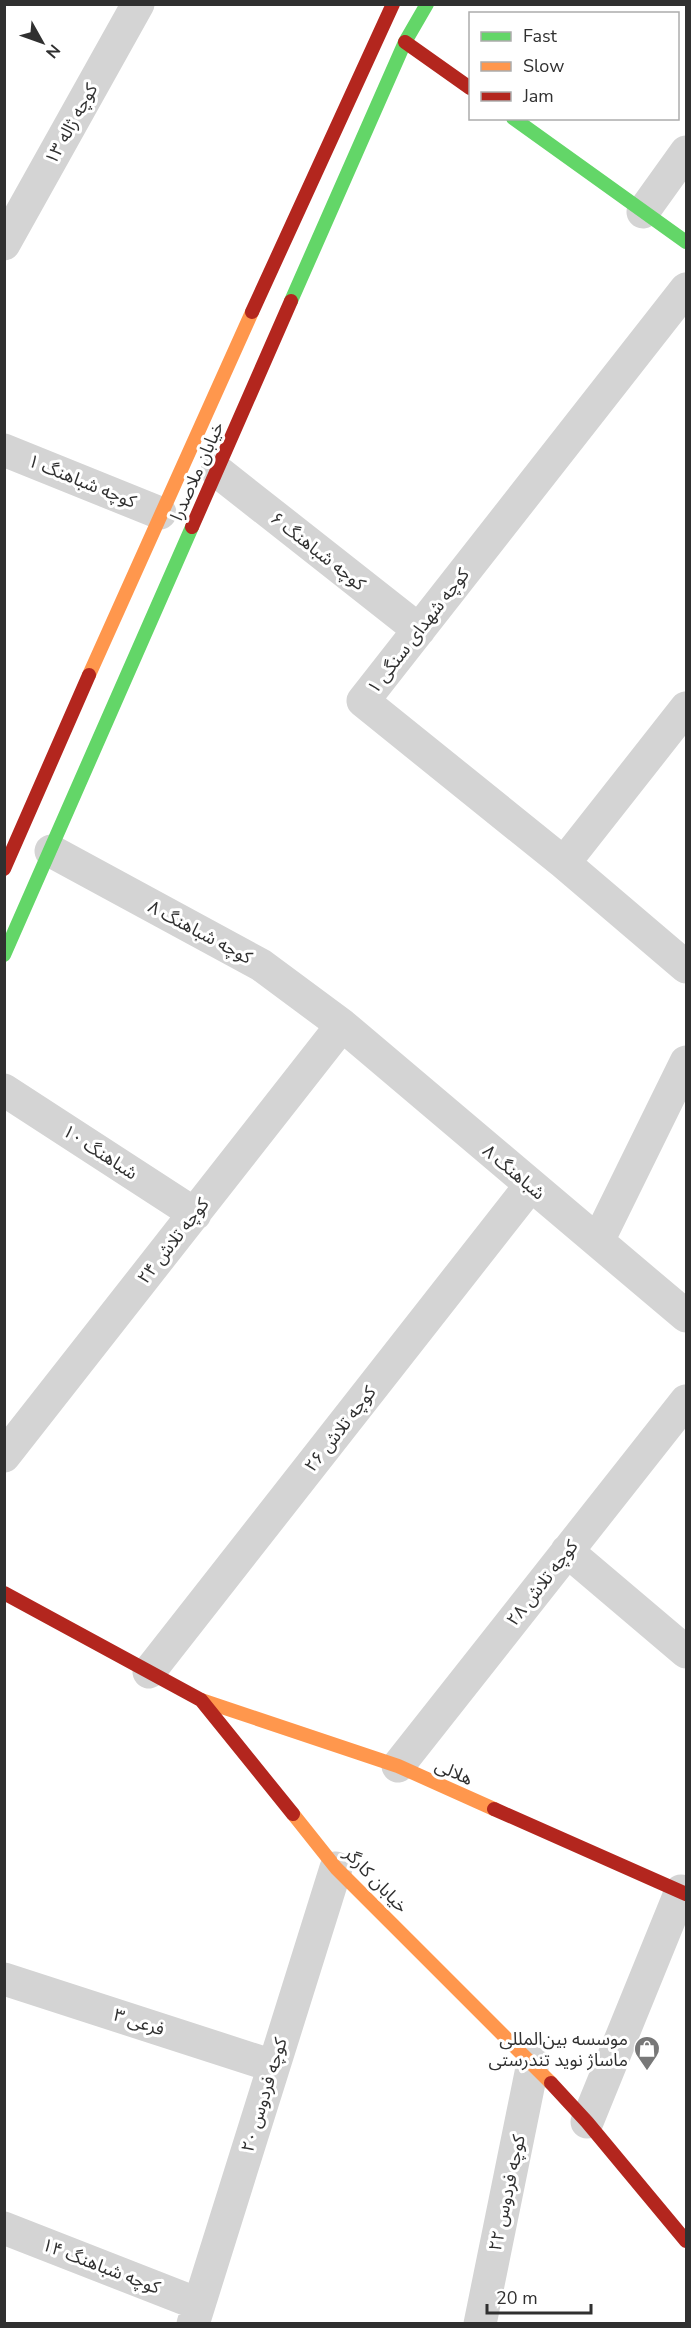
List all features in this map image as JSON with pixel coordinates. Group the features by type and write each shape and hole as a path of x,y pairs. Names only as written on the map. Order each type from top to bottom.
{"street":[{"name":"کوچه ژاله ۱۳","path":"4,244 138,4"},
{"name":"خیابان ملاصدرا","path":"4,955 405,42 427,4"},
{"name":"خیابان ملاصدرا","path":"4,870 383,8"},
{"path":"405,42 469,87"},
{"path":"516,120 687,242"},
{"path":"643,212 687,152"},
{"name":"کوچه شهدای سنگی ۱","path":"687,289 363,701 564,863 687,967"},
{"name":"کوچه شباهنگ ۱","path":"4,450 160,513"},
{"name":"کوچه شباهنگ ۶","path":"217,471 419,630"},
{"path":"564,863 687,708"},
{"name":"کوچه شباهنگ ۸","path":"51,851 261,965 342,1025"},
{"name":"شباهنگ ۸","path":"342,1025 530,1186 687,1316"},
{"name":"کوچه تلاش ۲۴","path":"4,1456 342,1025"},
{"path":"598,1241 687,1062"},
{"name":"شباهنگ ۱۰","path":"4,1090 195,1214"},
{"name":"کوچه تلاش ۲۶","path":"149,1672 530,1186"},
{"name":"کوچه تلاش ۲۸","path":"398,1766 687,1401"},
{"path":"567,1551 687,1652"},
{"name":"خیابان کارگر","path":"4,1593 201,1700 336,1868 533,2063 587,2122 687,2241"},
{"name":"هلالی","path":"201,1700 398,1766 684,1892"},
{"name":"کوچه فردوس ۲۰","path":"195,2314 336,1868"},
{"path":"587,2122 684,1892"},
{"name":"فرعی ۳","path":"4,1979 273,2066"},
{"name":"کوچه فردوس ۲۲","path":"480,2324 533,2063"},
{"name":"کوچه شباهنگ ۱۴","path":"4,2228 195,2314"}],"traffic: fast":[{"path":"291,301 405,42 427,4"},
{"path":"516,120 686,242"},
{"path":"4,955 192,527"}],"traffic: slow":[{"path":"89,675 252,312"},
{"path":"201,1700 398,1766 494,1809"},
{"path":"293,1814 336,1868 551,2083"}],"traffic: jam":[{"path":"252,312 393,4"},
{"path":"405,42 469,87"},
{"path":"192,527 291,301"},
{"path":"4,869 89,675"},
{"path":"4,1593 201,1700 293,1814"},
{"path":"494,1809 686,1894"},
{"path":"551,2083 587,2122 686,2241"}],"place":[{"name":"موسسه بین‌المللی ماساژ نوید تندرستی","path":"647,2072"}]}
